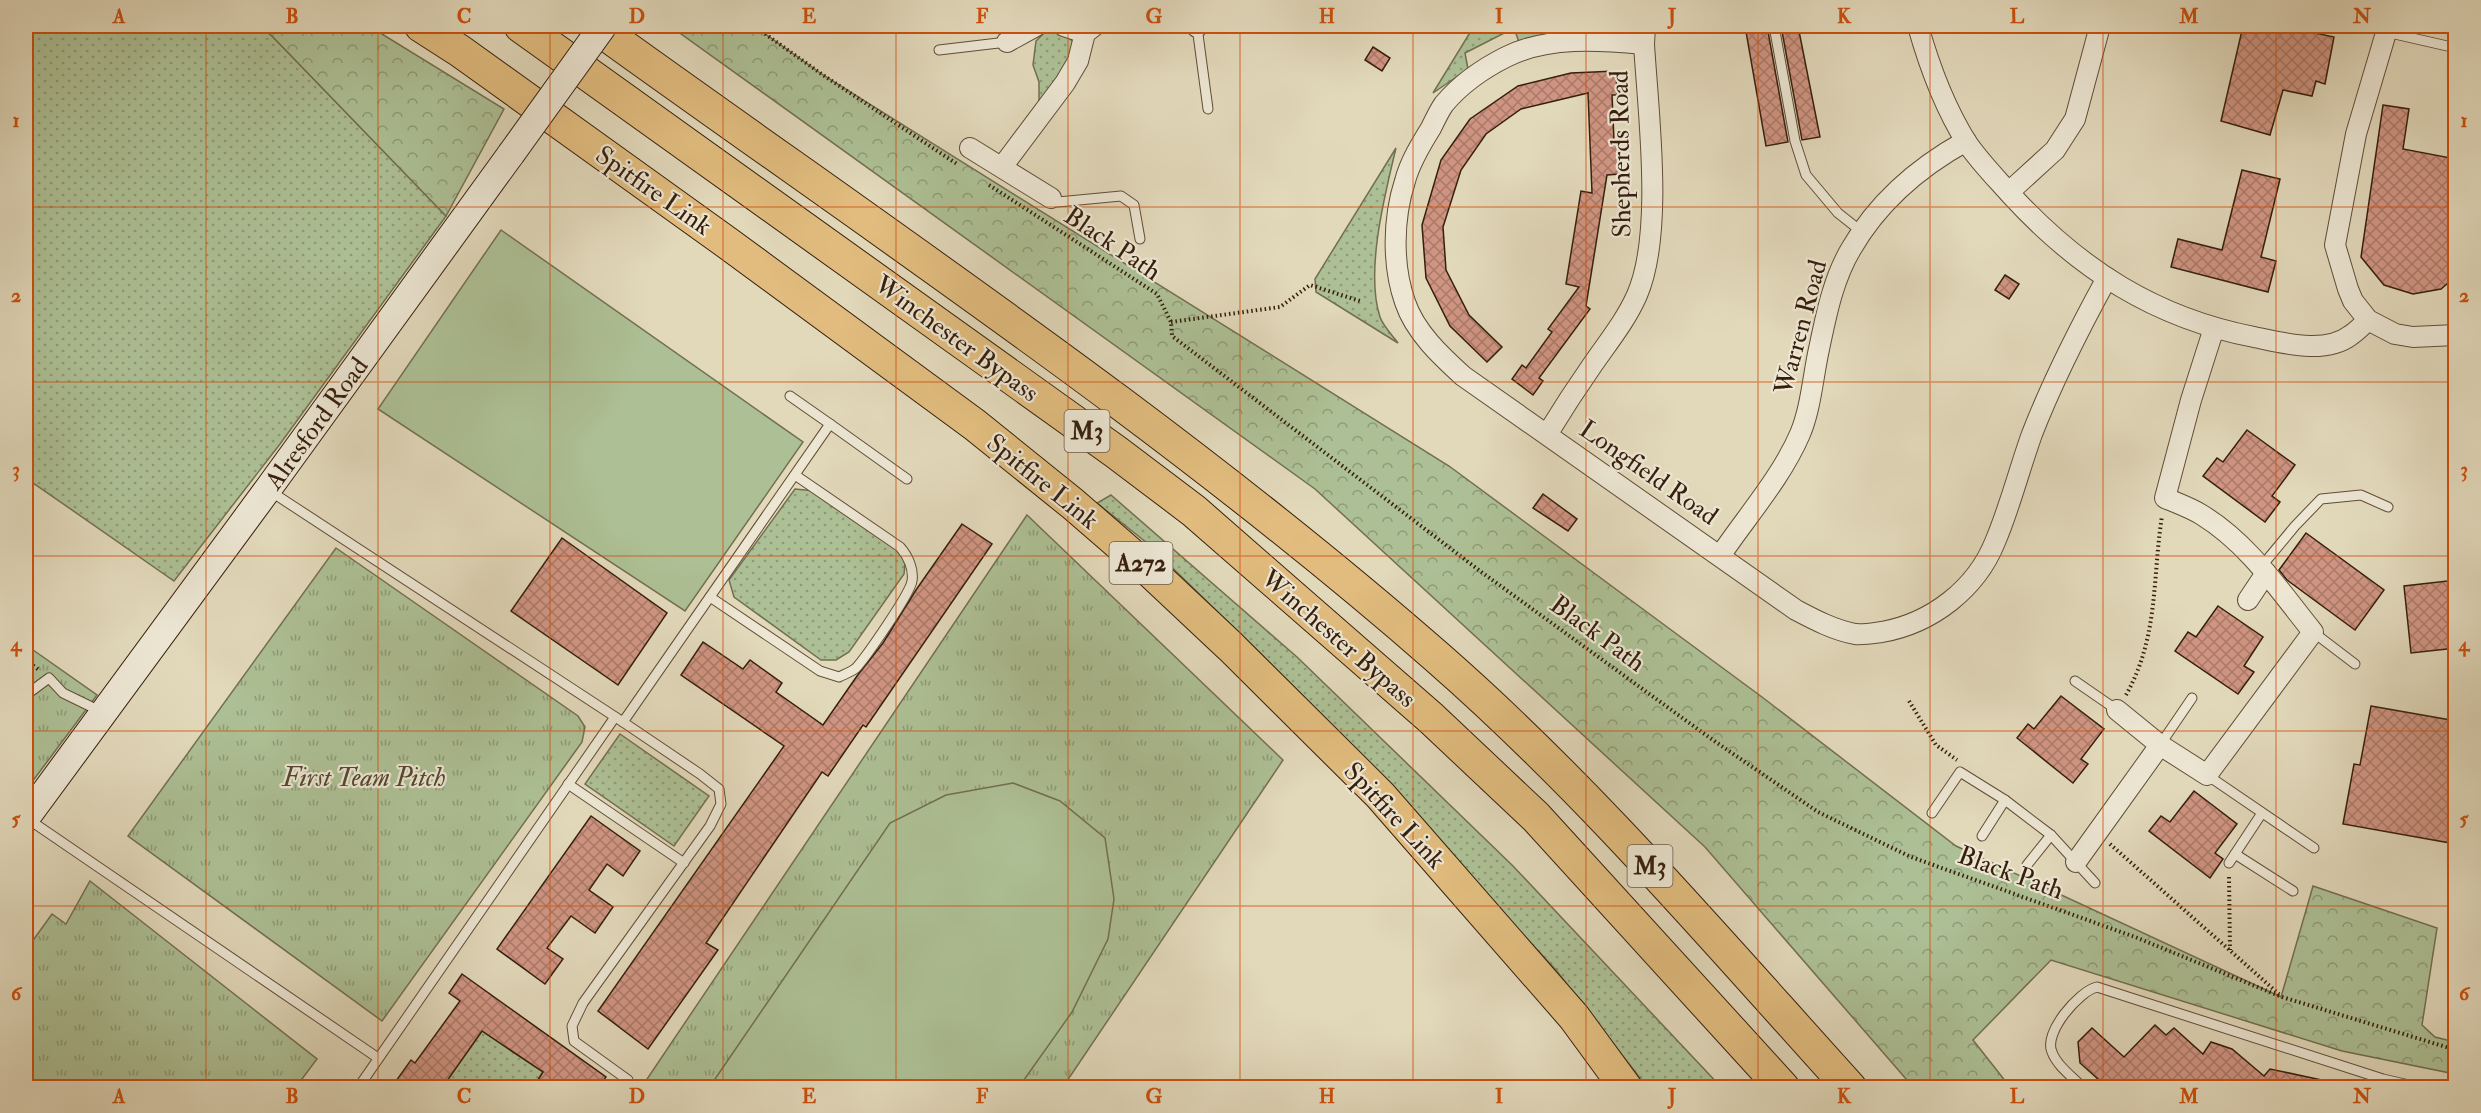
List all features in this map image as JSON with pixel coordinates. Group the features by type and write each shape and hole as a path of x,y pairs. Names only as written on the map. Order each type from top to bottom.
{"highway":[{"name":"Spitfire Link","path":"421,26 726,242 975,425 1148,569 1231,646 1380,795 1574,1017 1626,1088"},
{"name":"Winchester Bypass","path":"521,26 1116,452 1194,511 1431,718 1536,816 1784,1088"},
{"name":"Winchester Bypass","path":"595,26 991,309 1172,442 1437,657 1560,770 1850,1088"}],"main road":[{"name":"Alresford Road","path":"26,818 268,489 603,26"}],"street":[{"path":"1007,42 1036,26"},
{"path":"1002,167 1065,83 1078,61 1090,29 1064,26"},
{"path":"1918,26 1927,56 1966,141 1985,167 2039,225 2065,248 2107,278 2161,309 2214,328 2281,342 2317,346 2345,339 2368,320"},
{"path":"2008,192 2055,150 2075,119 2100,26"},
{"path":"2387,29 2356,135 2335,246 2348,290 2353,301 2368,320 2396,334 2414,337 2456,335"},
{"name":"Longfield Road","path":"1645,35 1536,46 1506,57 1474,77 1444,104 1420,147 1405,181 1397,225 1396,252 1405,303 1419,329 1444,359 1463,376 1796,610 1830,627 1857,634 1897,629 1941,609 1962,593 1979,572 1995,544 2032,434 2053,384 2107,278"},
{"name":"Shepherds Road","path":"1548,434 1570,397 1624,320 1638,292 1646,265 1651,236 1652,184 1645,35"},
{"name":"Warren Road","path":"1720,556 1788,459 1801,431 1826,318 1835,285 1850,250 1881,206 1902,185 1939,156 1966,141"},
{"path":"970,148 1051,198"},
{"path":"2117,710 2160,745 2207,775 2313,632 2252,555 2224,530 2200,514 2165,498 2214,328"},
{"path":"2248,600 2264,570"},
{"path":"2076,862 2104,838 2160,745"}],"lane":[{"path":"1197,26 1208,109"},
{"path":"1774,26 1795,141 1806,175 1838,213 1862,232"},
{"path":"2387,29 2456,48"},
{"path":"939,50 1007,42"},
{"path":"1051,198 1058,202 1121,196 1134,205 1140,239"},
{"path":"790,396 907,479"},
{"path":"358,1088 568,784 619,720 710,597 830,424"},
{"path":"710,597 820,671 839,677 855,669 907,595 912,581 911,569 907,555 900,547 795,475"},
{"path":"268,489 619,720 719,789 721,804 714,819 583,1003 572,1026 574,1041 628,1080 626,1088"},
{"path":"2264,570 2295,526 2321,499 2361,495 2388,507"},
{"path":"2313,632 2355,664"},
{"path":"26,695 49,678 63,693 102,712"},
{"path":"2075,681 2117,710"},
{"path":"2160,745 2192,698"},
{"path":"1932,813 1960,771 2005,800 2051,835 2095,883"},
{"path":"2207,775 2314,848"},
{"path":"568,784 684,863"},
{"path":"1982,836 2005,800"},
{"path":"2229,862 2262,813"},
{"path":"26,818 378,1058"},
{"path":"2027,865 2051,835"},
{"path":"2235,854 2293,891"},
{"path":"2084,1088 2060,1064 2052,1053 2050,1044 2054,1032 2070,1007 2088,989 2097,987 2383,1079 2422,1088"}],"path":[{"path":"754,26 823,75 958,164"},
{"name":"Black Path","path":"987,184 1157,294 1171,322 1172,336 1471,564 1710,738 1818,812 1911,856 2135,937 2282,997 2456,1050"},
{"path":"1171,322 1280,306 1310,285 1360,301"},
{"path":"2117,710 2135,678 2148,638 2154,610 2159,534 2165,498"},
{"path":"1909,701 1936,746 1957,760 1960,771"},
{"path":"2104,838 2282,997"},
{"path":"2229,862 2230,951"}],"green space":[{"path":"26,26 259,26 272,36 446,216 280,444 174,581 26,478"},
{"path":"259,26 369,26 504,109 446,216 272,36"},
{"path":"670,26 754,26 823,75 1449,466 1762,697 1956,846 2281,997 2313,886 2437,928 2422,1025 2435,1037 2455,1042 2455,1074 2342,1051 2051,960 1973,1040 2010,1087 1913,1087 1705,847 1315,489"},
{"path":"1474,26 1520,26 1552,33 1520,45 1514,28 1465,53 1468,69 1433,93"},
{"path":"1054,31 1065,35 1075,43 1074,60 1039,103 1039,82 1033,65 1036,41 1044,33"},
{"path":"1396,148 1378,232 1375,278 1380,317 1398,343 1316,292 1315,279"},
{"path":"501,230 803,442 685,611 378,409"},
{"path":"795,489 815,491 898,547 905,564 904,574 849,652 836,660 821,660 734,597 729,580"},
{"path":"1111,495 1297,657 1513,866 1721,1087 1647,1087 1556,970 1261,654 1147,543 1097,503"},
{"path":"1027,515 1283,760 1063,1087 641,1088"},
{"name":"First Team Pitch","path":"336,548 578,716 585,727 582,742 382,1021 128,836"},
{"path":"26,645 97,695 26,790"},
{"path":"620,734 709,796 674,846 585,784"},
{"path":"1013,783 1060,801 1105,838 1114,899 1108,939 1072,1012 1019,1087 714,1087 713,1082 890,823 946,795"},
{"path":"90,881 317,1059 296,1087 26,1087 26,950 52,914 66,924"},
{"path":"482,1031 543,1072 533,1087 457,1087 447,1080"}],"building":[{"path":"1745,26 1767,26 1788,142 1766,146"},
{"path":"1781,26 1798,26 1820,137 1802,140"},
{"path":"2243,26 2283,26 2334,37 2325,84 2316,81 2312,96 2283,90 2270,135 2221,121"},
{"path":"1373,47 1390,58 1382,71 1365,60"},
{"path":"1616,71 1617,95 1612,95 1614,141 1618,140 1620,174 1607,175 1586,306 1590,309 1539,378 1543,381 1533,395 1512,379 1522,365 1526,368 1552,332 1548,329 1579,287 1566,284 1581,191 1592,193 1588,93 1521,109 1486,134 1461,170 1443,227 1446,270 1469,315 1502,347 1487,362 1450,326 1426,278 1422,225 1441,160 1470,119 1518,86 1571,73"},
{"path":"2383,105 2409,109 2403,149 2456,159 2456,276 2441,289 2413,294 2384,285 2361,257"},
{"path":"2242,170 2280,179 2261,257 2276,261 2268,292 2171,267 2178,239 2222,250"},
{"path":"2005,275 2019,284 2009,299 1995,290"},
{"path":"2247,430 2295,465 2272,496 2280,502 2265,522 2203,476 2217,458 2223,462"},
{"path":"1543,494 1577,519 1568,531 1533,508"},
{"path":"962,524 992,544 866,727 863,725 828,776 822,772 706,943 718,950 648,1049 598,1011 784,746 681,675 703,642 743,669 750,660 782,683 776,692 823,725 883,643 916,590"},
{"path":"2306,533 2384,590 2355,630 2287,580 2279,570"},
{"path":"562,538 667,613 618,685 511,611"},
{"path":"2456,580 2456,648 2411,653 2404,586"},
{"path":"2218,606 2263,637 2244,666 2254,672 2238,694 2175,651 2188,632 2196,637"},
{"path":"2061,696 2104,729 2081,759 2088,764 2073,783 2017,738 2028,724 2034,729"},
{"path":"2371,706 2456,721 2456,844 2343,824 2354,764 2360,765"},
{"path":"2194,791 2237,824 2215,853 2223,859 2210,878 2149,831 2161,816 2170,822"},
{"path":"591,816 640,851 623,876 607,864 589,890 613,907 595,933 571,916 547,948 563,959 545,984 497,949"},
{"path":"462,974 606,1077 598,1088 533,1088 543,1072 482,1031 442,1088 391,1088 411,1060 415,1063 460,1001 449,993"},
{"path":"2155,1025 2166,1035 2174,1028 2203,1054 2211,1042 2232,1049 2264,1076 2270,1069 2322,1080 2321,1088 2108,1088 2080,1063 2078,1042 2092,1028 2124,1057"}]}
